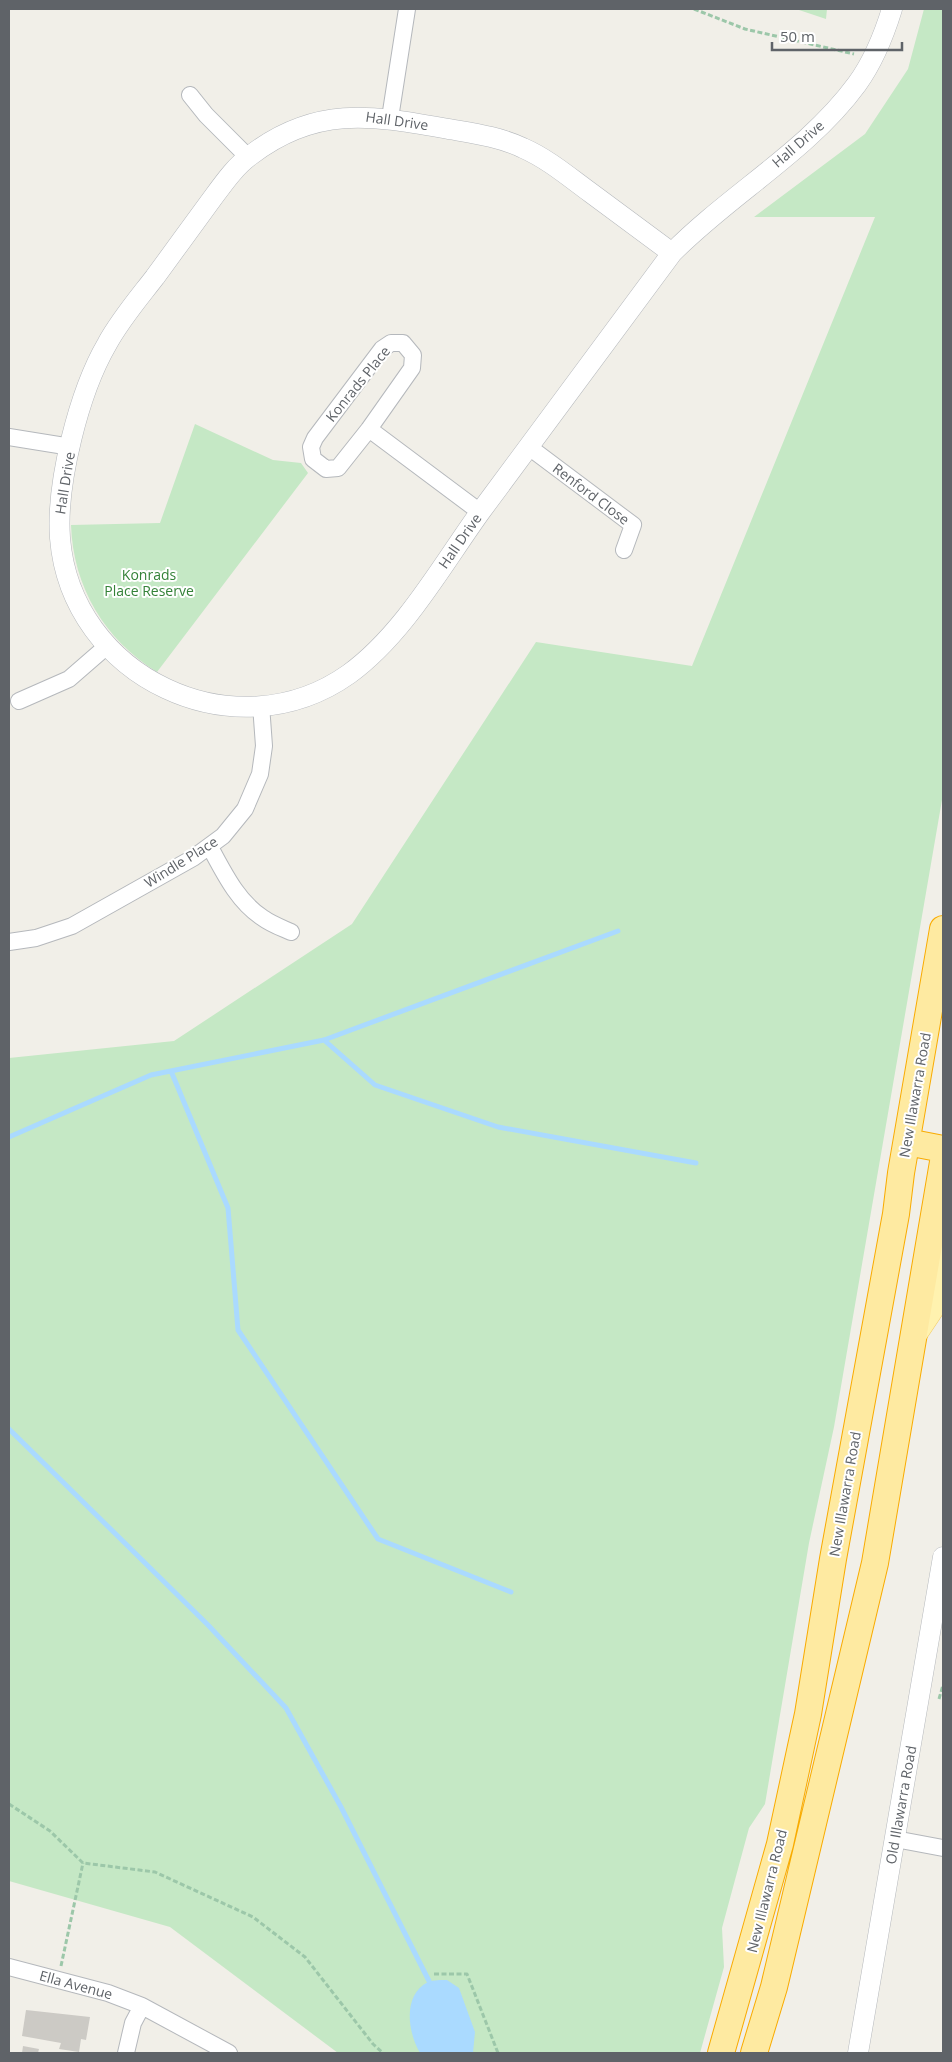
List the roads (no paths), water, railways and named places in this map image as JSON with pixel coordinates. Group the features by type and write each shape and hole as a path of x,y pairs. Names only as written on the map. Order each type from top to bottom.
{"highway":[{"name":"New Illawarra Road","path":"721,2053 780,1844 808,1714 833,1559 896,1214 943,929"},
{"path":"908,1139 943,1131"},
{"path":"908,1139 943,1149"},
{"name":"New Illawarra Road","path":"754,2053 774,1987 875,1563 943,1162"}],"main road":[{"path":"914,1335 931,1309 943,1249"}],"street":[{"path":"390,118 408,9"},
{"name":"Hall Drive","path":"672,253 558,169 521,147 493,137 390,118 363,116 314,123 289,132 248,156 216,194 105,347 86,392 61,494 60,518 64,564 70,586 82,610 107,646 135,672 177,694 228,705 261,705 288,701 334,684 384,643 424,592 480,512 672,253 710,217 824,122 858,84 882,38 892,9"},
{"path":"190,95 206,116 248,156"},
{"name":"Konrads Place","path":"391,343 403,343 412,352 413,364 369,429 338,468 326,469 313,459 311,447 315,438 382,349 391,343"},
{"path":"369,429 480,512"},
{"path":"9,437 71,447"},
{"name":"Renford Close","path":"529,447 633,525 624,550"},
{"path":"19,700 69,679 107,646"},
{"name":"Windle Place","path":"9,942 36,938 72,926 210,847 235,824 254,791 260,774 264,746 261,705"},
{"path":"210,847 238,894 251,908 263,918 291,932"},
{"name":"Old Illawarra Road","path":"858,2053 943,1557"},
{"path":"895,1839 943,1848"},
{"name":"Ella Avenue","path":"9,1967 108,1993 142,2006 229,2053"},
{"path":"126,2053 133,2023 142,2006"}],"water":[{"path":"447,1980 459,1988 475,2032 473,2053 420,2053 410,2025 411,2005 414,1996 428,1982"}],"waterway":[{"path":"9,1137 151,1075 324,1040 618,931"},
{"path":"324,1040 375,1085 498,1127 696,1163"},
{"path":"171,1071 228,1208 238,1330 378,1539 511,1592"},
{"path":"9,1429 208,1625 286,1708 341,1807 429,1981"}],"park label":[{"name":"Konrads Place Reserve","path":"149,584"}]}
